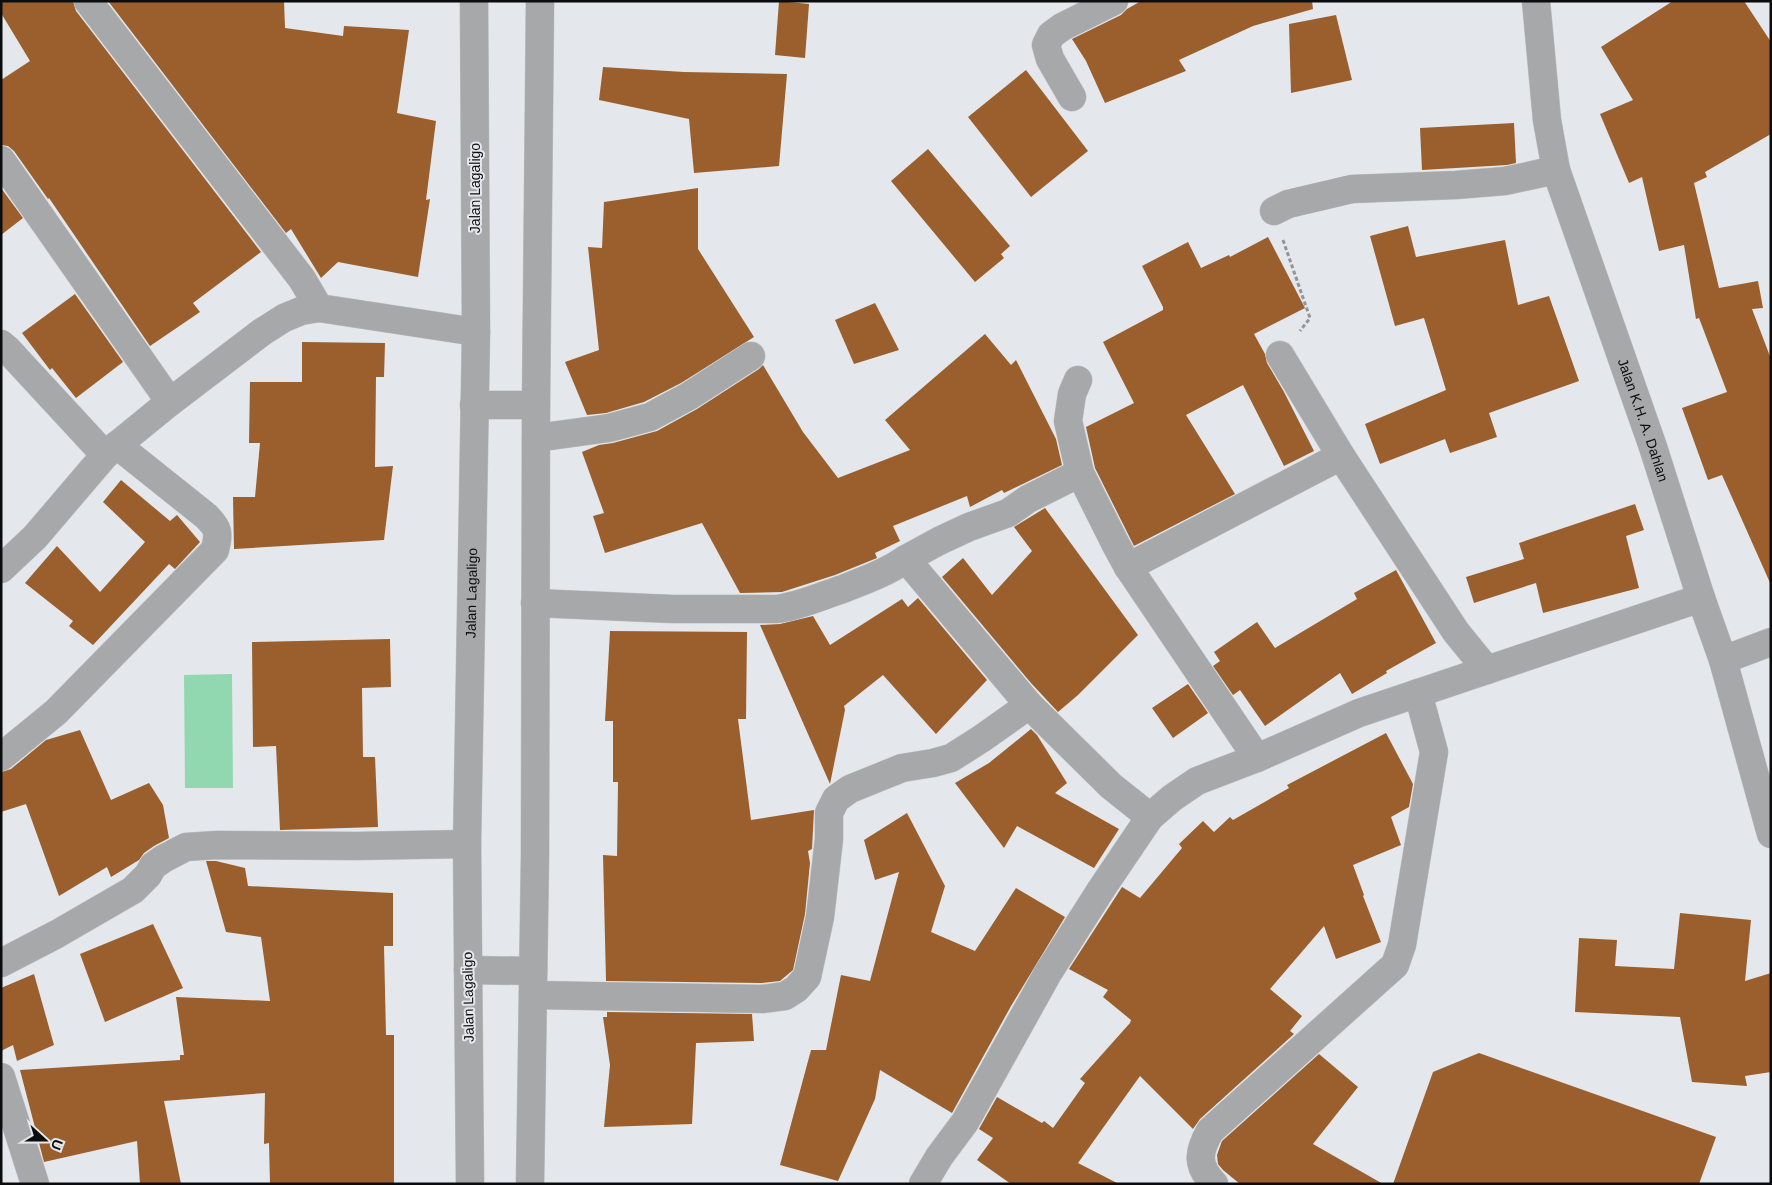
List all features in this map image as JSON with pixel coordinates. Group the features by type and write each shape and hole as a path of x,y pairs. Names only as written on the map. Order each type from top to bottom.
{"street":[{"path":"88,1 302,279 318,308"},
{"name":"Jalan Lagaligo","path":"470,1184 467,844 476,332 474,1"},
{"path":"530,1184 535,855 536,405 540,1"},
{"path":"1072,97 1050,58 1046,45 1051,35 1062,27 1114,1"},
{"name":"Jalan K.H. A. Dahlan","path":"1536,1 1547,120 1556,170 1653,446 1701,598 1723,660 1771,834"},
{"path":"1,160 170,402"},
{"path":"1274,211 1288,204 1352,189 1456,186 1504,181 1556,170"},
{"path":"1,569 36,537 111,450 170,402 284,318 301,311 318,308 476,332"},
{"path":"1,344 111,450 206,516 216,526 218,534 215,550 56,712 1,757"},
{"path":"1280,355 1341,456 1456,632 1486,670"},
{"path":"536,438 609,428 650,417 688,396 751,356"},
{"path":"1078,380 1072,394 1068,421 1080,473 1128,567 1257,758"},
{"path":"474,405 536,405"},
{"path":"1128,567 1341,456"},
{"path":"535,603 672,609 777,609 793,607 890,570 906,559 969,527 1008,513 1028,498 1080,473"},
{"path":"906,559 1030,705 1111,786 1150,817"},
{"path":"924,1184 939,1157 965,1122 1048,973 1116,866 1150,817 1197,781 1257,758 1359,713 1701,598"},
{"path":"1723,660 1771,642"},
{"path":"1214,1184 1206,1175 1201,1160 1202,1146 1210,1131 1395,965 1402,945 1434,752 1418,693"},
{"path":"468,970 533,983 762,998 785,996 796,989 807,977 820,917 829,839 829,813 836,799 850,788 902,768 951,758 1030,705"},
{"path":"1,963 57,934 133,890 148,875 153,866 186,848 218,845 356,846 467,844"},
{"path":"1,1077 35,1184"}],"path":[{"path":"1274,211 1310,318 1280,355"}],"green space":[{"path":"232,674 233,788 185,788 184,675"}],"building":[{"path":"1,1 73,1 76,11 261,252 193,303 200,312 150,346 49,198 14,151 8,146 1,145 1,80 30,61 1,13"},
{"path":"108,1 284,1 285,28 343,36 344,26 409,30 397,113 436,121 426,200 430,199 418,277 338,262 321,278 291,229 286,233"},
{"path":"779,1 809,4 805,58 775,55"},
{"path":"1141,1 1312,1 1313,9 1253,26 1179,60 1186,71 1105,103 1086,61 1072,39 1121,15"},
{"path":"1673,1 1744,1 1771,42 1771,134 1705,172 1707,177 1694,183 1719,288 1758,281 1763,308 1752,309 1771,359 1771,585 1722,475 1708,480 1682,408 1727,392 1699,318 1696,319 1684,245 1659,251 1642,177 1629,183 1600,114 1633,100 1601,47"},
{"path":"1336,15 1352,80 1291,93 1289,24"},
{"path":"603,67 684,72 787,74 779,166 694,173 689,119 599,100"},
{"path":"1026,70 1088,151 1031,197 968,117"},
{"path":"1514,123 1516,163 1422,170 1420,128"},
{"path":"928,149 1010,246 1001,254 1004,258 975,282 891,181"},
{"path":"1,188 23,218 1,235"},
{"path":"698,188 698,249 754,337 681,383 644,402 606,413 587,415 565,362 599,350 588,247 602,248 604,202"},
{"path":"1408,226 1416,257 1505,240 1518,305 1549,296 1579,381 1489,413 1497,437 1450,453 1445,439 1380,464 1365,424 1446,390 1424,318 1395,326 1370,236"},
{"path":"1268,237 1305,308 1254,334 1265,354 1267,363 1314,451 1284,466 1243,385 1186,415 1235,494 1134,546 1095,468 1086,427 1134,403 1103,342 1163,310 1142,266 1188,242 1201,268 1229,255 1230,257"},
{"path":"75,294 123,362 76,398 52,368 50,370 22,333"},
{"path":"875,303 899,350 854,364 835,320"},
{"path":"985,334 1011,365 1016,360 1056,439 1062,465 1004,493 1002,490 970,507 967,496 893,526 900,541 875,553 877,558 835,575 782,592 740,593 702,523 605,553 593,516 604,513 582,452 599,445 657,431 697,409 763,365 803,432 838,478 910,450 885,420"},
{"path":"302,342 385,343 384,377 376,377 375,467 393,466 384,540 234,549 233,497 255,497 260,443 249,443 250,382 302,382"},
{"path":"121,480 170,521 177,515 200,542 175,569 169,564 93,645 69,626 73,621 25,583 57,546 100,592 145,542 103,502"},
{"path":"1635,504 1644,530 1626,536 1639,588 1543,613 1536,583 1474,603 1466,577 1524,559 1519,543"},
{"path":"1045,508 1138,635 1078,695 1058,712 1031,683 942,577 963,558 992,595 1032,551 1014,527"},
{"path":"1396,570 1436,643 1386,671 1387,673 1352,694 1340,673 1265,726 1240,690 1233,695 1213,666 1220,661 1214,652 1257,622 1275,648 1357,599 1354,593"},
{"path":"918,598 987,680 936,734 883,675 844,706 845,710 830,784 760,625 780,624 813,616 830,645 902,599 908,607"},
{"path":"610,631 747,632 746,719 738,719 751,820 814,810 812,849 808,851 810,863 805,914 793,970 780,981 761,983 606,981 603,855 617,856 618,782 613,782 613,721 605,721"},
{"path":"390,639 391,687 362,688 363,757 375,757 378,827 280,830 276,746 253,747 252,642"},
{"path":"1188,684 1208,713 1173,738 1152,708"},
{"path":"1031,729 1037,735 1067,783 1055,793 1119,829 1094,868 1017,826 1004,848 955,783 989,763"},
{"path":"80,730 111,800 149,783 163,805 169,838 154,846 144,853 139,860 111,877 107,867 59,896 26,804 1,812 1,772 11,769 46,740"},
{"path":"1386,733 1413,784 1409,807 1391,817 1401,845 1353,865 1381,942 1336,959 1324,926 1270,989 1302,1016 1290,1031 1294,1034 1200,1119 1193,1129 1140,1076 1078,1163 1119,1184 1011,1184 977,1160 993,1138 979,1129 997,1097 1042,1123 1044,1121 1053,1128 1085,1083 1080,1079 1130,1023 1131,1020 1103,997 1108,990 1069,969 1122,887 1140,898 1182,848 1179,844 1203,821 1214,832 1230,817 1233,820 1289,788 1287,785"},
{"path":"907,813 945,886 931,932 975,951 1016,888 1065,917 1011,1006 952,1113 880,1070 875,1099 838,1181 780,1165 811,1050 826,1050 841,975 870,981 899,872 875,880 864,840"},
{"path":"206,861 216,861 245,868 248,886 393,893 393,946 384,946 386,1035 394,1035 394,1184 270,1184 269,1143 264,1144 265,1093 164,1101 181,1184 140,1184 137,1141 44,1162 20,1070 180,1060 180,1055 184,1055 176,997 270,1001 261,937 226,932"},
{"path":"1680,913 1751,920 1745,981 1771,973 1771,1072 1745,1076 1747,1086 1692,1082 1680,1017 1575,1012 1579,938 1617,940 1615,966 1674,969"},
{"path":"153,924 183,988 105,1022 80,954"},
{"path":"34,974 54,1045 17,1061 13,1045 1,1051 1,988"},
{"path":"607,1012 752,1014 754,1041 696,1043 692,1124 604,1127 610,1065 603,1017 607,1017"},
{"path":"1479,1053 1716,1137 1699,1184 1393,1184 1433,1072"},
{"path":"1319,1054 1358,1087 1313,1144 1383,1184 1240,1184 1218,1164 1217,1155 1222,1141"}]}
